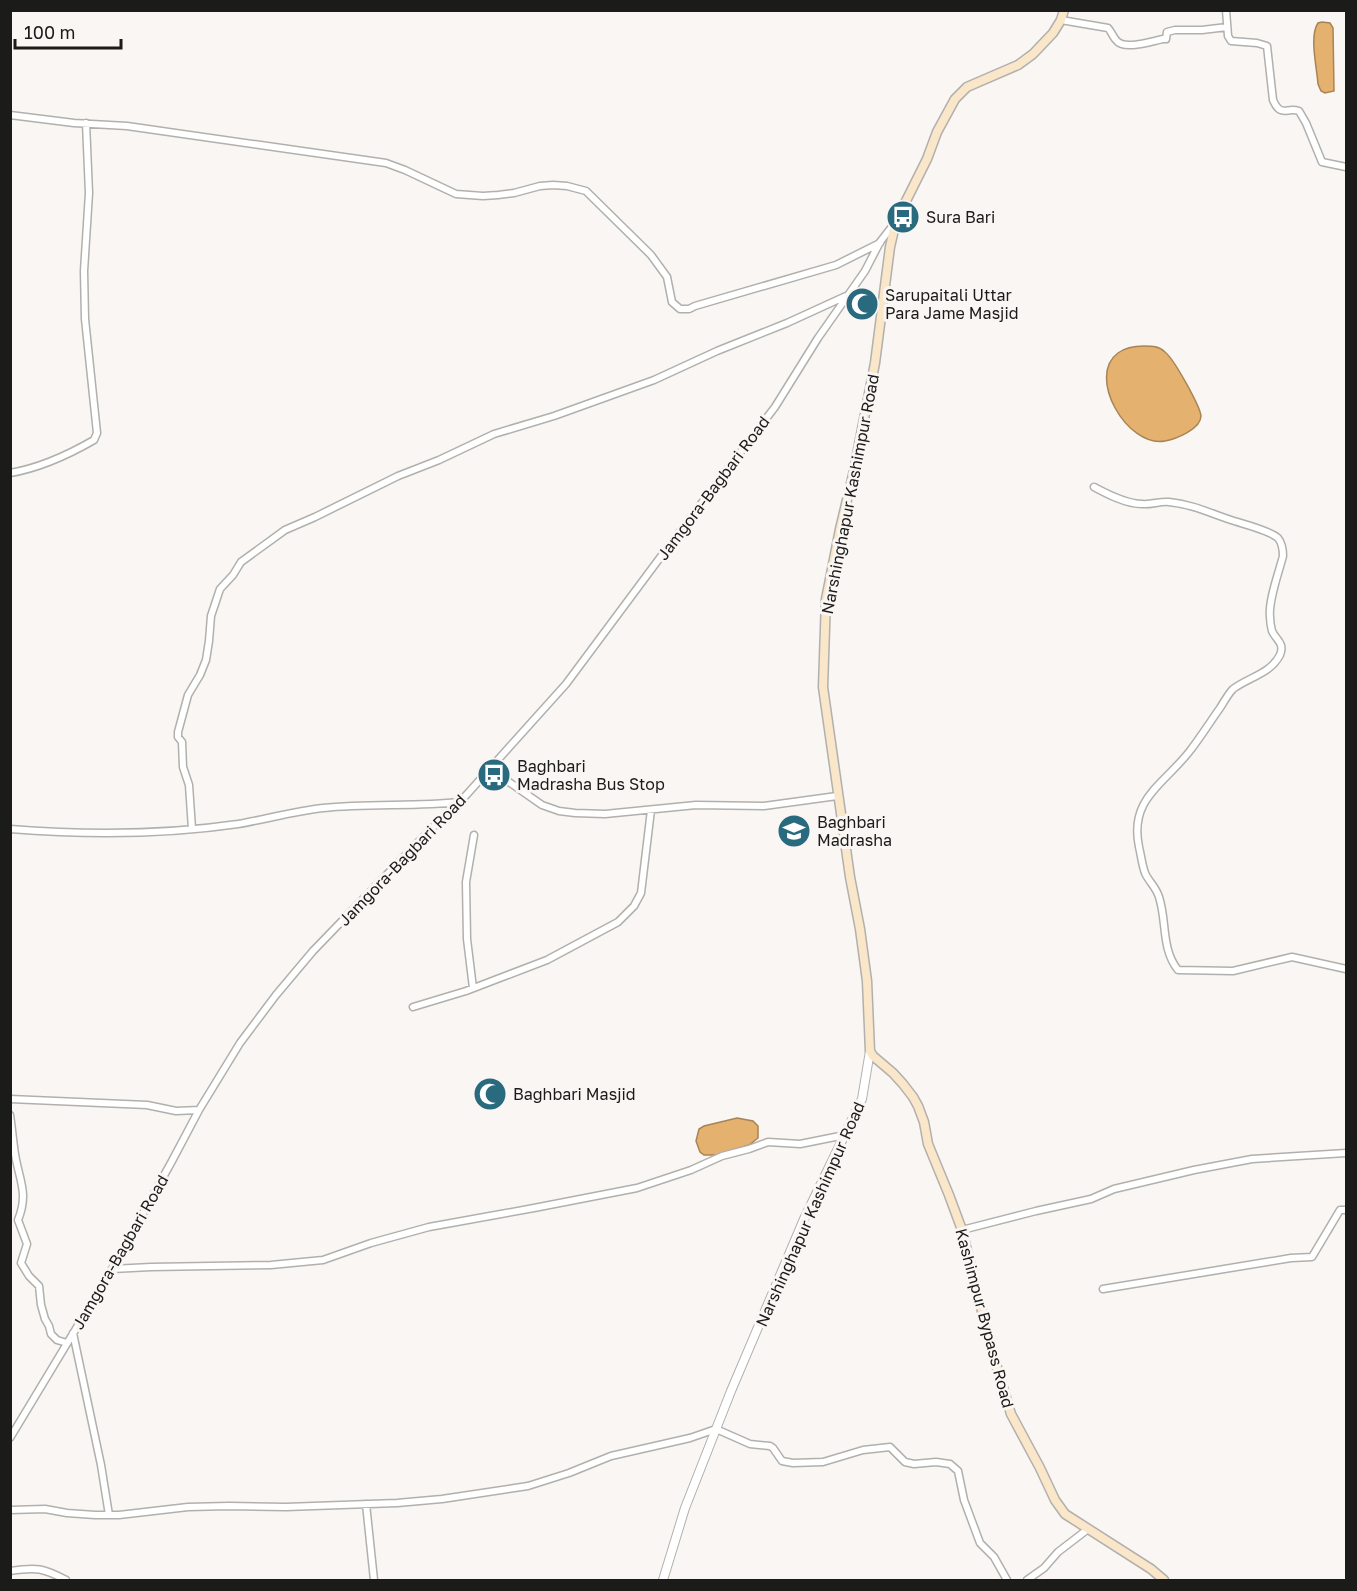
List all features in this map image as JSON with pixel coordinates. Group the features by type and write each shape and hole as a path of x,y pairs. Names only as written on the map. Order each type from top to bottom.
{"main road":[{"name":"Narshinghapur Kashimpur Road","path":"870,1052 867,981 822,687 826,598 875,363 889,256 896,221 927,159 937,132 955,99 967,87 1018,65 1033,54 1053,33 1062,15"},
{"name":"Kashimpur Bypass Road","path":"870,1052 903,1084 918,1106 928,1144 962,1230 992,1353 1011,1414 1055,1500 1065,1514 1151,1569 1164,1581"}],"street":[{"path":"1226,10 1230,41 1267,46 1273,100 1277,107 1284,111 1299,111 1322,162 1347,166"},
{"path":"1062,15 1108,28 1117,42 1123,45 1163,39 1167,32 1175,30 1227,27"},
{"path":"10,115 127,126 386,163 456,194 491,196 554,185 586,191 651,255 667,277 672,302 680,309 688,309 836,265 880,243"},
{"path":"10,473 50,462 94,440 97,434 85,319 85,260 89,194 86,123"},
{"name":"Jamgora-Bagbari Road","path":"10,1438 112,1269 199,1110 240,1043 276,995 321,943 429,830 460,802 566,684 775,407 896,221"},
{"path":"192,829 189,785 183,767 182,742 178,737 178,732 188,695 206,660 211,616 220,589 241,562 285,530 398,476 494,434 554,416 654,380 846,296"},
{"path":"1094,487 1141,505 1167,502 1200,508 1258,528 1278,538 1283,549 1270,607 1273,631 1282,644 1279,657 1264,672 1232,690 1189,753 1146,798 1136,825 1146,875 1155,887 1160,900 1164,933 1176,967 1179,970 1233,971 1297,957 1347,969"},
{"path":"491,768 536,801 559,811 605,814 696,805 764,806 837,795"},
{"path":"10,829 75,833 154,832 237,824 321,808 367,804 460,802"},
{"path":"413,1007 473,988 547,960 618,922 629,913 641,893 651,810"},
{"path":"473,988 467,939 466,882 474,835"},
{"name":"Narshinghapur Kashimpur Road","path":"663,1581 684,1508 716,1429 804,1219 862,1099 870,1052"},
{"path":"10,1099 147,1105 176,1111 199,1110"},
{"path":"10,1115 23,1195 23,1210 18,1220 27,1244 21,1263 39,1286 41,1305 51,1334 59,1341 67,1343"},
{"path":"112,1269 262,1265 323,1260 371,1243 429,1227 637,1188 691,1170 722,1156 768,1142 800,1144 845,1135"},
{"path":"962,1230 1091,1198 1114,1189 1203,1168 1252,1160 1347,1153"},
{"path":"1103,1289 1312,1257 1340,1210 1347,1210"},
{"path":"73,1333 101,1465 109,1515"},
{"path":"10,1510 45,1509 67,1513 109,1515 188,1507 286,1507 442,1499 528,1486 611,1456 690,1438 716,1429 750,1444 770,1446 779,1459 787,1462 822,1462 863,1450 890,1447 905,1462 950,1464 958,1471 964,1500 980,1544 994,1557 1007,1581"},
{"path":"366,1504 374,1581"},
{"path":"1027,1581 1088,1529"},
{"path":"10,1571 31,1568 49,1571 66,1581"}],"shaded area":[{"path":"1318,23 1330,23 1333,28 1334,91 1325,93 1321,91 1318,84 1314,44 1315,29"},
{"path":"1144,346 1158,347 1169,356 1192,393 1200,411 1200,421 1193,429 1170,440 1151,440 1137,433 1115,408 1109,393 1106,377 1109,364 1124,349"},
{"path":"737,1118 753,1121 758,1126 758,1138 749,1145 716,1155 704,1155 700,1152 696,1141 699,1129"}],"place":[{"name":"Sura Bari","path":"903,217"},
{"name":"Sarupaitali Uttar Para Jame Masjid","path":"862,304"},
{"name":"Baghbari Madrasha Bus Stop","path":"494,775"},
{"name":"Baghbari Madrasha","path":"794,831"},
{"name":"Baghbari Masjid","path":"490,1094"}]}
